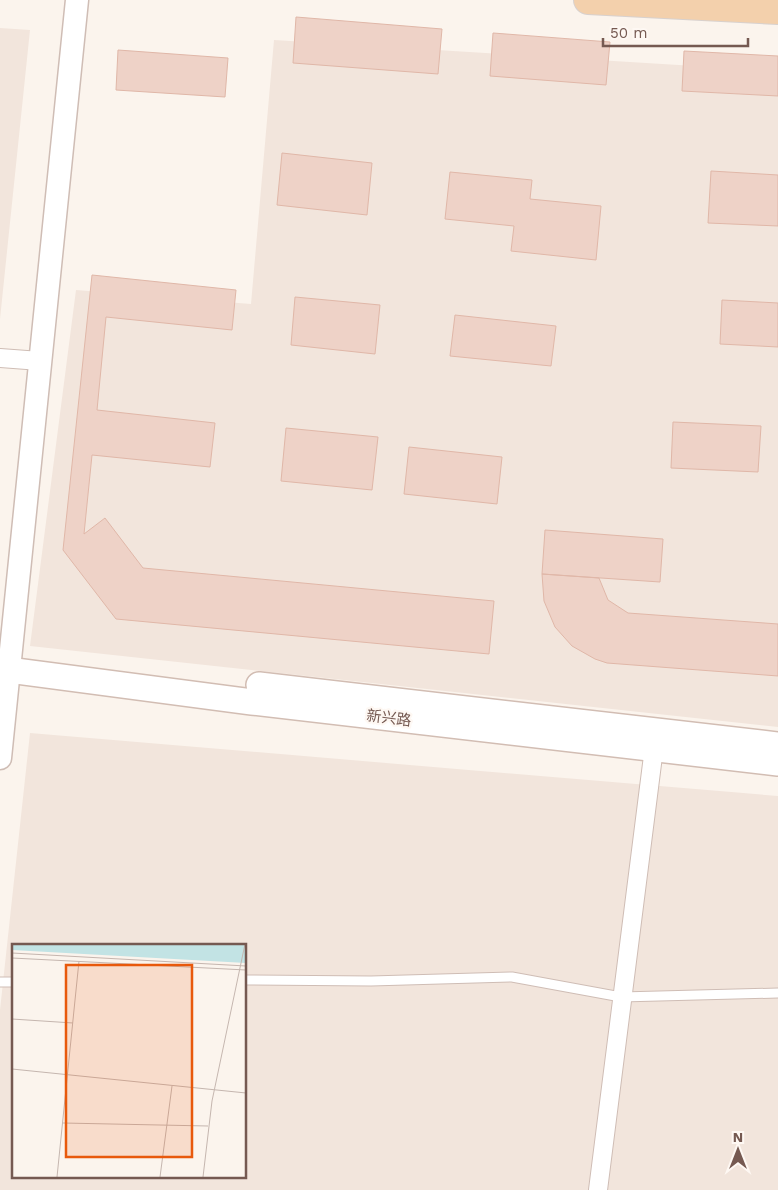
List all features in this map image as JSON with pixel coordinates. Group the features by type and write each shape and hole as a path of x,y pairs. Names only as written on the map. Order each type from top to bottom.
{"main road":[{"path":"588,0 778,10"},
{"name":"新兴路","path":"5,660 254,684 778,745"},
{"name":"新兴路","path":"5,660 252,702 778,763"}],"street":[{"path":"0,758 5,660 40,361 76,0"},
{"path":"0,358 40,361"},
{"path":"598,1190 654,748"}],"lane":[{"path":"246,980 371,981 512,976 621,997 778,993"}],"shaded area":[{"path":"0,28 30,30 0,319"},
{"path":"274,40 778,71 778,727 30,646 76,290 251,304"},
{"path":"30,733 778,796 778,1190 0,1190 0,1010"}],"building":[{"path":"296,17 442,29 438,74 293,63"},
{"path":"493,33 610,42 606,85 490,76"},
{"path":"118,50 228,58 225,97 116,90"},
{"path":"684,51 778,56 778,96 682,91"},
{"path":"282,153 372,163 367,215 277,205"},
{"path":"711,171 778,175 778,226 708,223"},
{"path":"450,172 532,180 530,199 601,206 596,260 511,251 514,226 445,219"},
{"path":"92,275 236,290 232,330 106,317 97,410 215,423 210,467 92,455 84,534 105,518 143,568 494,601 489,654 116,619 63,550"},
{"path":"295,297 380,305 375,354 291,345"},
{"path":"722,300 778,303 778,347 720,344"},
{"path":"455,315 556,326 551,366 450,356"},
{"path":"673,422 761,426 758,472 671,468"},
{"path":"286,428 378,437 372,490 281,481"},
{"path":"409,447 502,457 497,504 404,494"},
{"path":"545,530 663,539 660,582 542,574"},
{"path":"542,574 599,578 608,600 628,613 778,624 778,676 607,663 595,659 572,646 555,627 544,601"}]}
